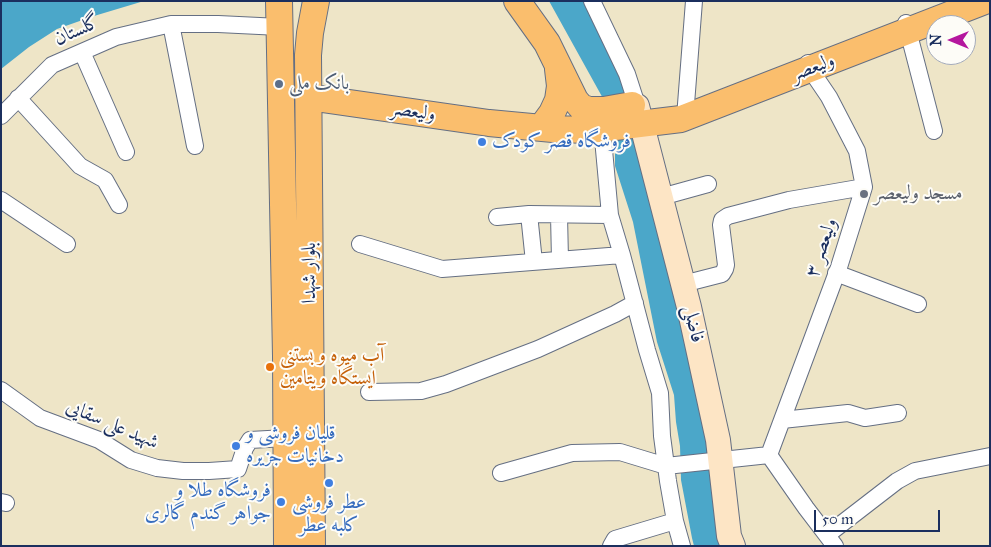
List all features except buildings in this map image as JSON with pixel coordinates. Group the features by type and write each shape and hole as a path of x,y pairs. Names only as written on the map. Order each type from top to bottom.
{"main road":[{"name":"بلوار شهدا","path":"279,1 298,356 312,546"},
{"name":"بلوار شهدا","path":"287,546 286,438 298,356 308,54 316,1"},
{"path":"517,1 547,44 575,100 581,107 589,110 605,122"},
{"name":"ولیعصر","path":"907,26 954,1"},
{"name":"ولیعصر","path":"308,97 489,123 590,130 605,122 659,107 685,110 907,26 985,1"},
{"path":"541,128 552,113 558,100 560,86 558,66"},
{"name":"فاضلی","path":"637,114 683,284 718,440 729,536 734,546"}],"street":[{"path":"592,1 627,74 637,114"},
{"path":"685,110 694,1"},
{"name":"گلستان","path":"1,116 52,65 116,37 171,24 280,27"},
{"path":"171,24 195,146"},
{"path":"907,26 934,131"},
{"path":"82,52 126,152"},
{"name":"ولیعصر ۳","path":"769,455 836,273 864,187 857,151 829,97 808,64"},
{"path":"18,98 80,166 105,180 119,205"},
{"path":"605,122 610,215 660,393 662,436 666,466 675,521 682,546"},
{"path":"661,197 708,184"},
{"path":"683,284 722,274 725,270 726,265 720,225 722,220 728,216 789,200 864,187"},
{"path":"1,200 67,244"},
{"path":"497,216 529,214 610,215"},
{"path":"529,214 534,262"},
{"path":"559,215 560,260"},
{"path":"360,244 442,270 622,255"},
{"path":"836,273 918,304"},
{"path":"369,392 421,391 446,384 554,342 616,314 635,303"},
{"name":"شهید علی سقایی","path":"1,390 40,418 100,440 131,460 156,468 183,471 238,468 250,440 286,438"},
{"path":"782,420 848,413 865,418 898,413"},
{"path":"501,473 572,453 620,452 666,466 769,455 831,540 897,481 916,472 990,456"},
{"path":"611,546 615,539 675,521"}],"water":[{"path":"1,1 144,1 57,29 29,47 1,69"},
{"path":"549,1 585,1 626,91 709,442 710,479 724,546 694,546 681,480 680,446 674,395 657,342 633,222 615,166 615,147 605,102"}],"place":[{"name":"بانک ملی","path":"279,84"},
{"name":"فروشگاه قصر کودک","path":"482,142"},
{"name":"مسجد ولیعصر","path":"864,194"},
{"name":"آب میوه و بستنی ایستگاه ویتامین","path":"270,367"},
{"name":"قلیان فروشی و دخانیات جزیره","path":"236,446"},
{"name":"عطر فروشی کلبه عطر","path":"329,483"},
{"name":"فروشگاه طلا و جواهر گندم گالری","path":"281,502"}]}
